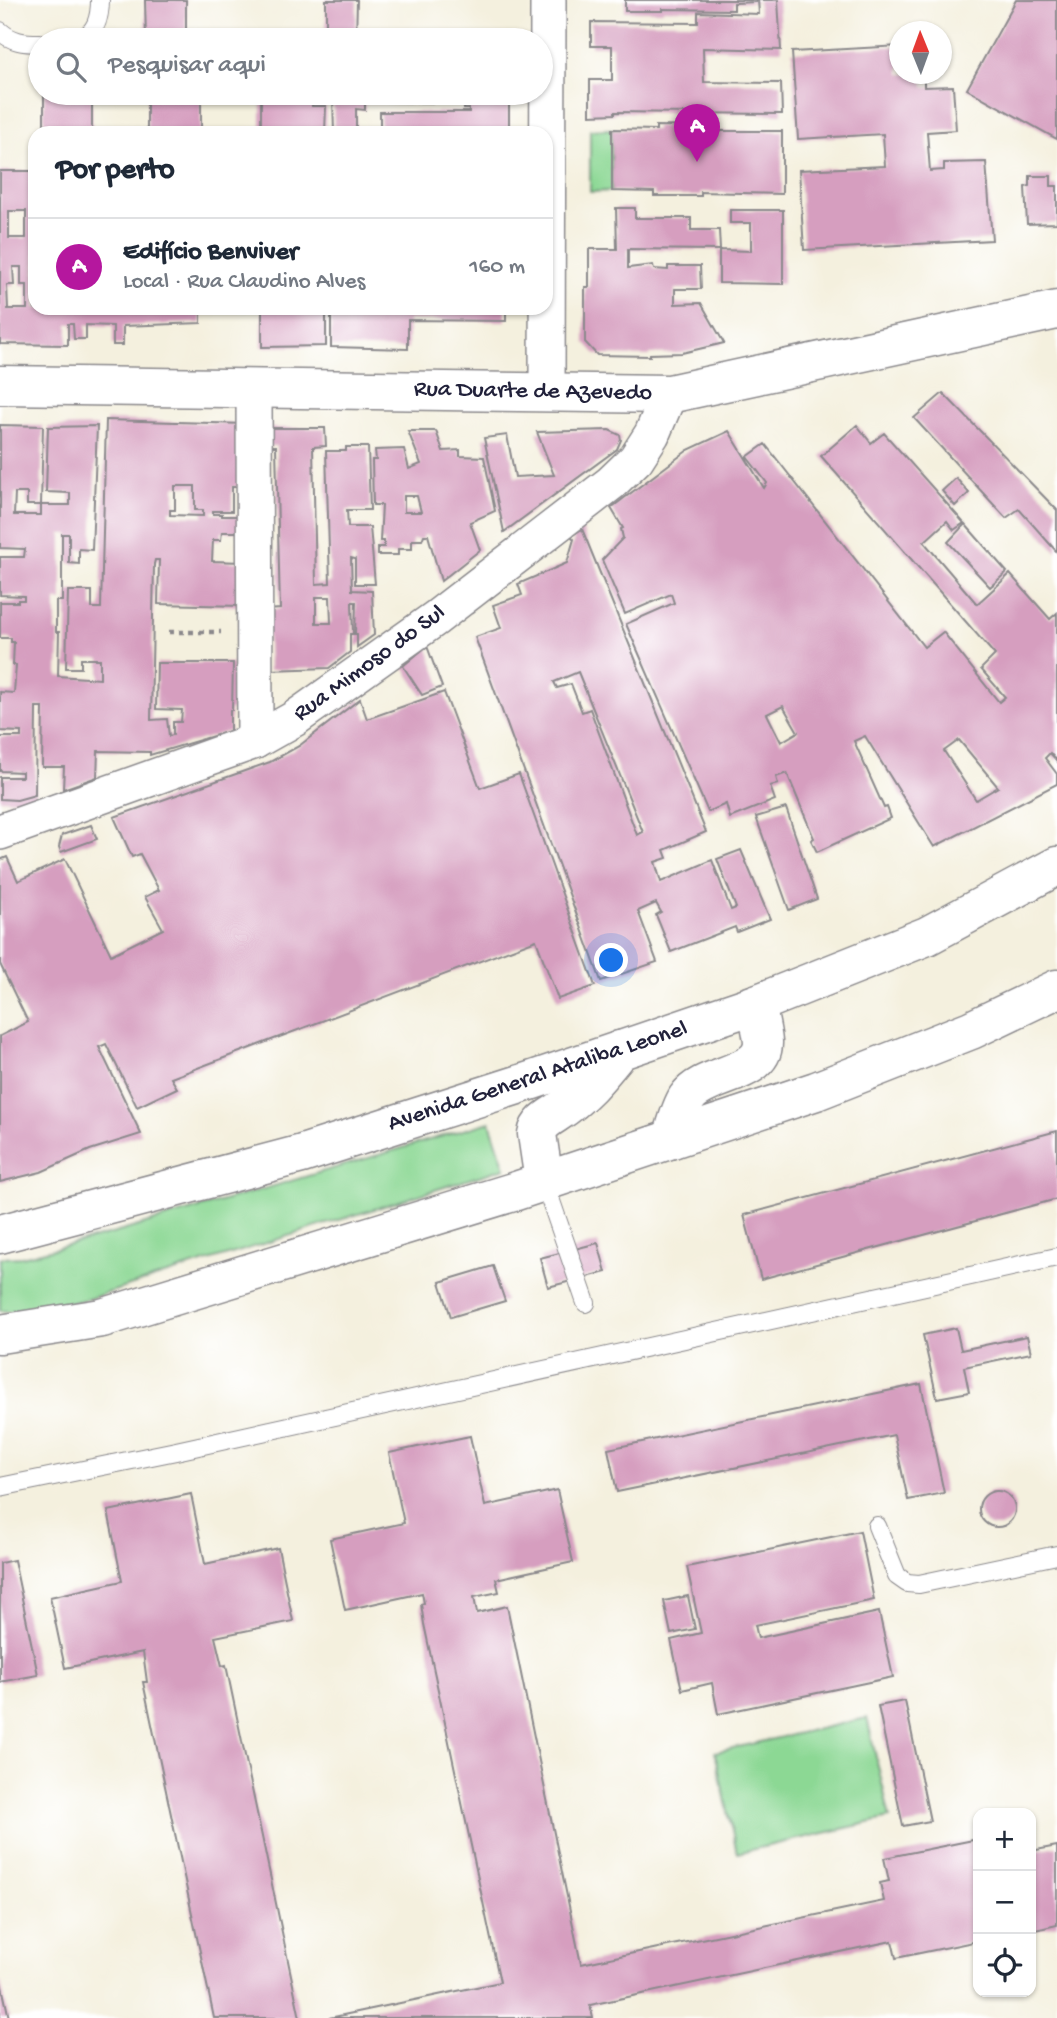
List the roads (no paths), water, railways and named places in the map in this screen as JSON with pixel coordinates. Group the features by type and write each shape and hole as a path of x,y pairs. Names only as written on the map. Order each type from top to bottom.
{"main road":[{"name":"Rua Duarte de Azevedo","path":"0,385 669,394 1057,310"},
{"name":"Avenida General Ataliba Leonel","path":"0,1234 302,1154 757,1004 927,936 1057,866"},
{"path":"0,1334 102,1318 544,1181 816,1091 971,1030 1057,989"},
{"path":"672,1139 687,1098 693,1091 701,1085 750,1065 762,1051 757,1004"},
{"path":"544,1181 538,1128 590,1088 620,1050"}],"street":[{"path":"548,0 548,28"},
{"path":"548,105 548,126"},
{"path":"547,315 547,393"},
{"path":"254,388 255,741"},
{"name":"Rua Mimoso do Sul","path":"0,832 255,741 294,719 436,618 611,483 642,451 669,394"}],"lane":[{"path":"95,28 100,12 100,0"},
{"path":"0,31 8,39 28,43"},
{"path":"544,1181 586,1303"},
{"path":"0,1487 176,1451 1057,1257"},
{"path":"877,1526 897,1576 907,1583 919,1584 1057,1555"}],"place":[{"name":"Edifício Benviver","path":"697,162"}]}
